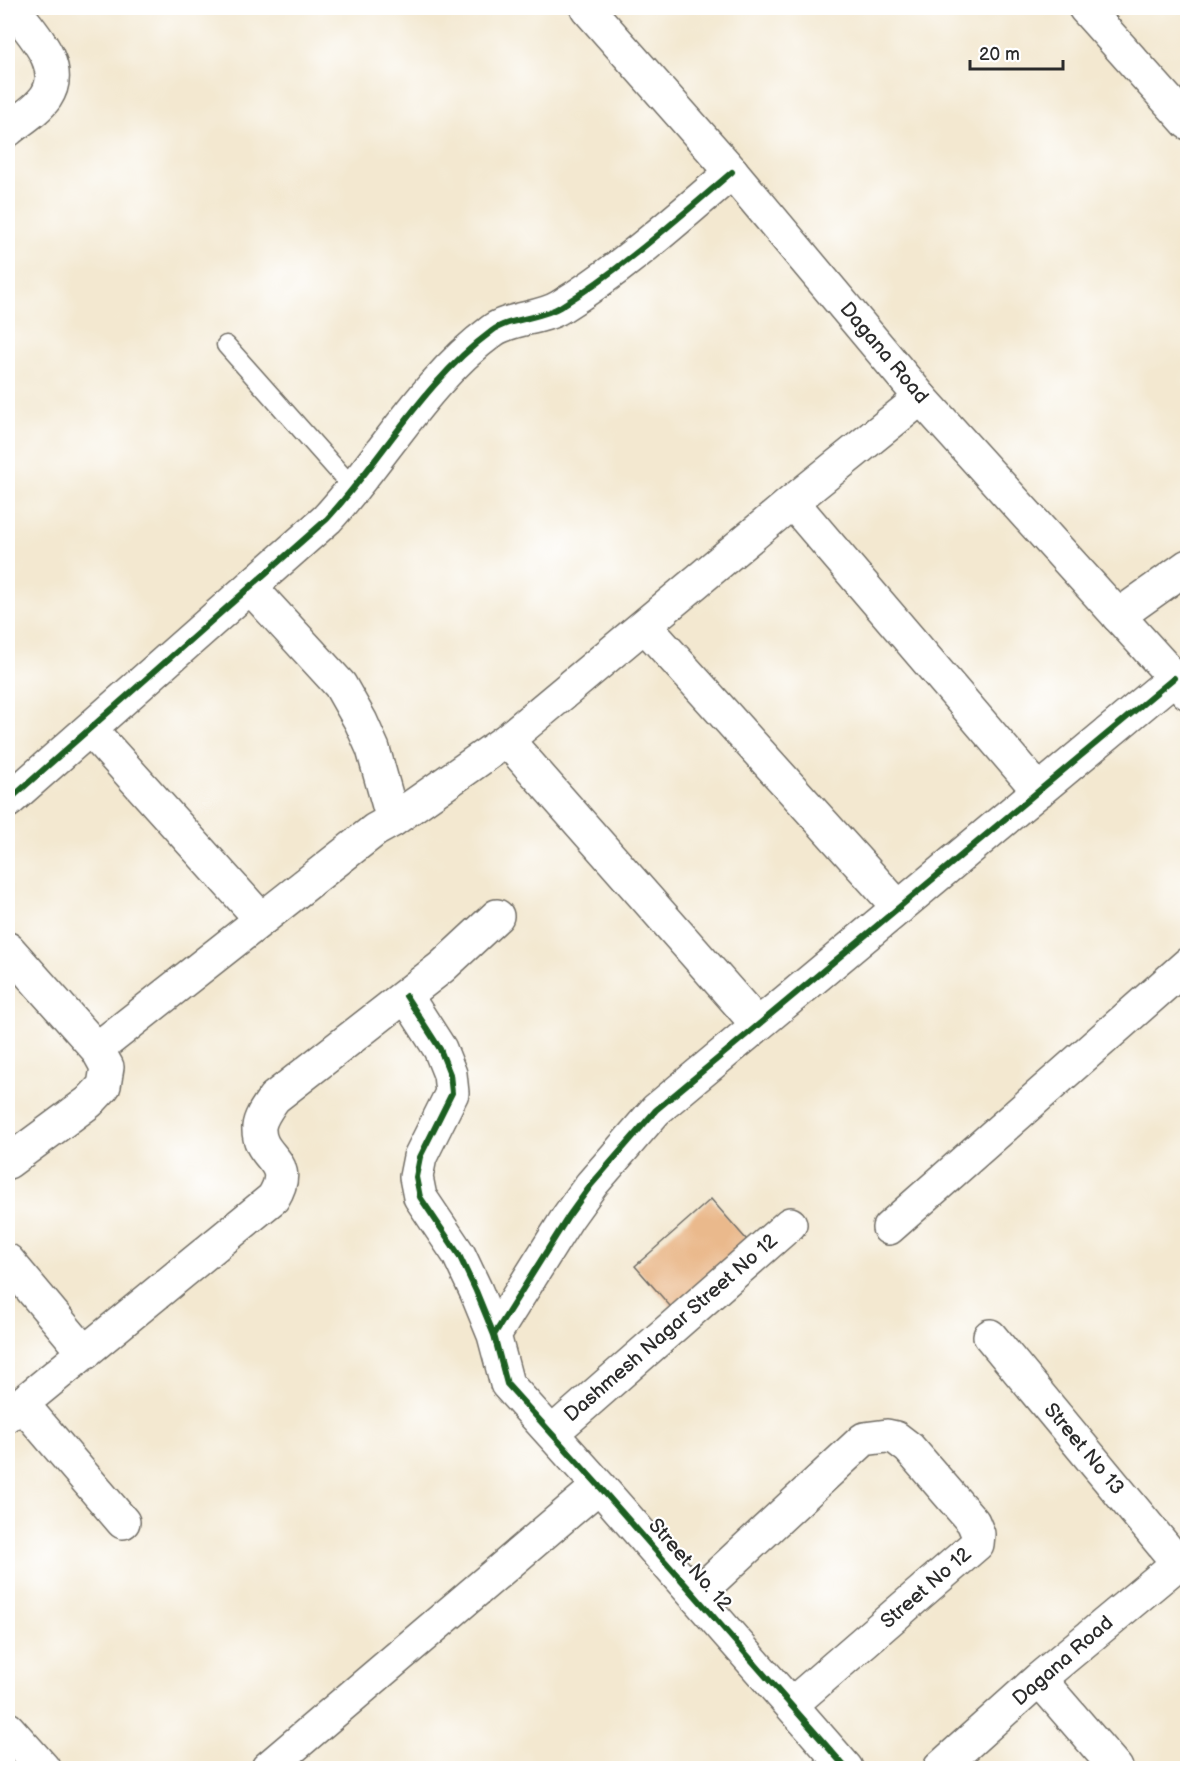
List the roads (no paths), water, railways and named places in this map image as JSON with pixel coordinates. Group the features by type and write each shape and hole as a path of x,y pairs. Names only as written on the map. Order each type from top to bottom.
{"street":[{"path":"8,130 47,96 53,74 48,56 13,8"},
{"name":"Dagana Road","path":"587,8 732,172 921,398 1181,685"},
{"path":"1085,8 1188,123"},
{"path":"8,801 327,519 354,489 426,394 494,329 541,315 566,303 646,245 732,172"},
{"path":"96,1049 375,830 393,820 507,740 792,501 921,398"},
{"path":"792,501 1039,790"},
{"path":"1118,616 1188,566"},
{"path":"250,587 340,685 373,749 393,820"},
{"path":"645,626 899,908"},
{"path":"494,1335 568,1217 591,1185 656,1110 1039,790 1181,685"},
{"path":"90,729 261,919"},
{"path":"507,740 758,1025"},
{"path":"123,1522 15,1409 273,1198 280,1185 281,1168 261,1141 259,1125 274,1098 442,967 497,916"},
{"path":"8,949 96,1049 107,1067 104,1086 89,1102 8,1162"},
{"path":"889,1228 1188,964"},
{"path":"406,996 440,1049 450,1074 452,1093 420,1157 416,1177 420,1197 459,1255 494,1335"},
{"name":"Dashmesh Nagar Street No 12","path":"552,1433 790,1224"},
{"path":"8,1261 84,1353"},
{"name":"Street No. 12","path":"494,1335 507,1384 599,1485 846,1768"},
{"name":"Street No 13","path":"990,1336 1183,1559"},
{"name":"Street No 12","path":"695,1596 864,1439 887,1436 896,1438 916,1456 973,1522 978,1534 977,1544 790,1706"},
{"path":"268,1768 599,1485"},
{"name":"Dagana Road","path":"940,1768 1039,1679 1183,1559"},
{"path":"1039,1679 1116,1768"},
{"path":"8,1729 43,1768"}],"lane":[{"path":"226,345 354,489"}]}
